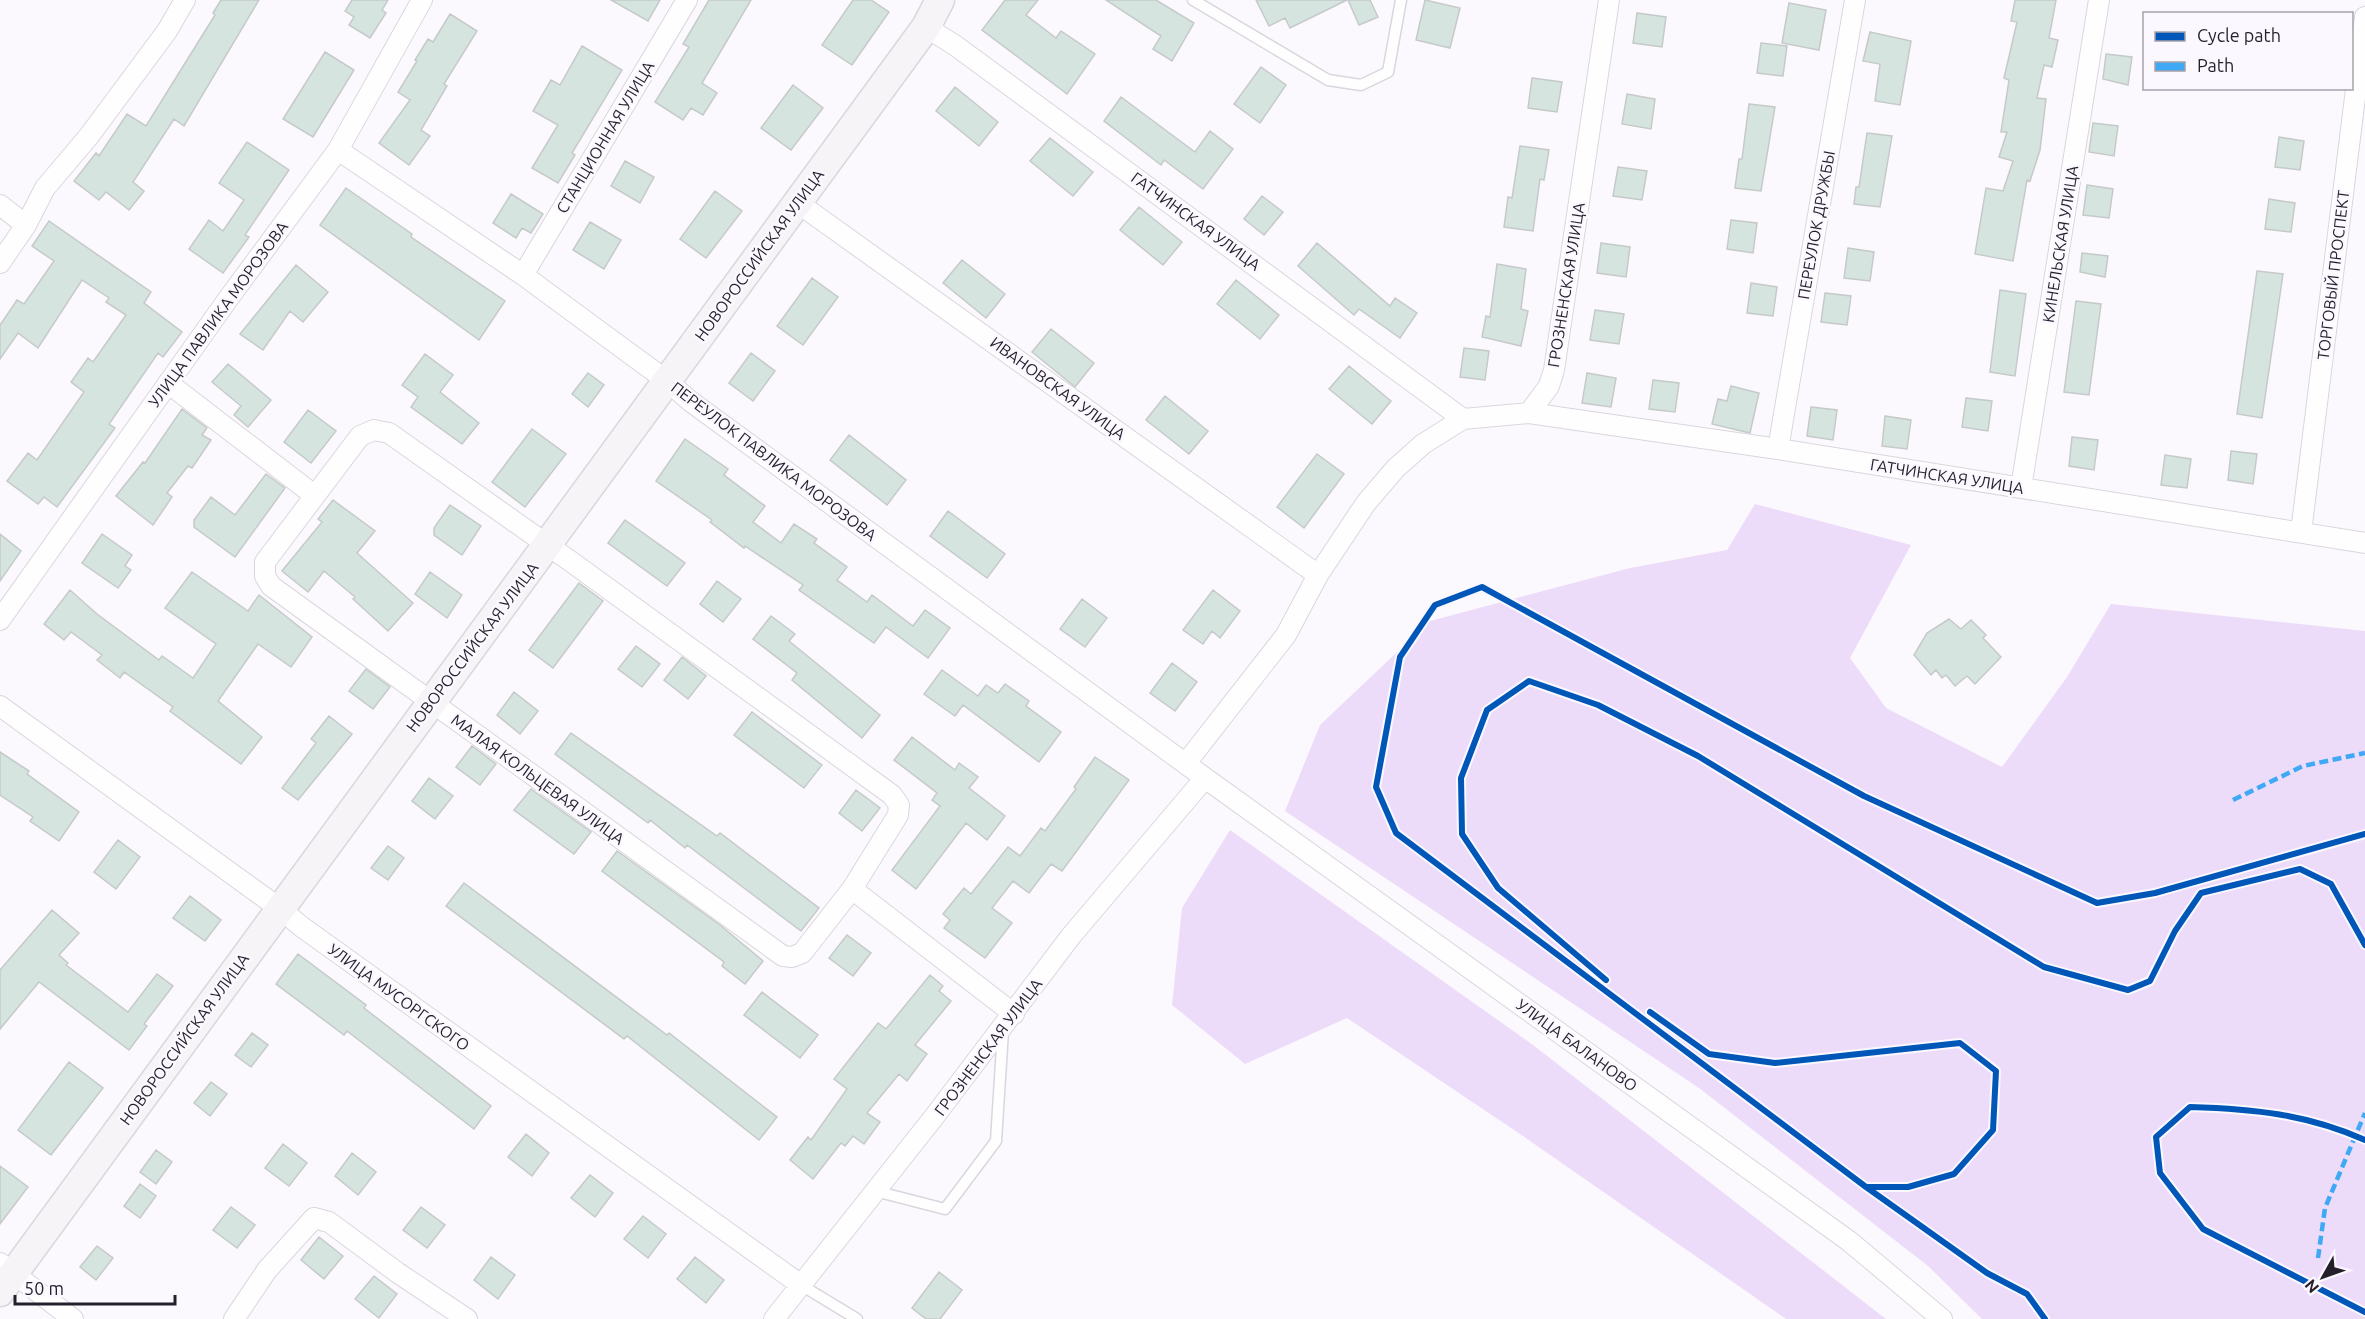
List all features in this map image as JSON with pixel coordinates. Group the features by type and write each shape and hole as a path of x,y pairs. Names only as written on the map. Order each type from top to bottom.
{"main road":[{"name":"НОВОРОССИЙСКАЯ УЛИЦА","path":"4,1276 548,545 926,27 940,0"}],"street":[{"path":"0,264 26,225 45,188 96,126 167,31 185,0"},
{"name":"УЛИЦА ПАВЛИКА МОРОЗОВА","path":"0,620 168,383 338,150 422,0"},
{"name":"СТАНЦИОННАЯ УЛИЦА","path":"523,275 687,0"},
{"name":"ГРОЗНЕНСКАЯ УЛИЦА","path":"1529,414 1549,386 1554,370 1609,0"},
{"name":"ПЕРЕУЛОК ДРУЖБЫ","path":"1778,449 1855,0"},
{"name":"КИНЕЛЬСКАЯ УЛИЦА","path":"2021,488 2099,0"},
{"name":"ТОРГОВЫЙ ПРОСПЕКТ","path":"2301,532 2365,17"},
{"name":"ГАТЧИНСКАЯ УЛИЦА","path":"926,27 956,46 1185,212 1463,418"},
{"name":"ПЕРЕУЛОК ПАВЛИКА МОРОЗОВА","path":"338,150 523,275 667,381 690,401 1206,778"},
{"name":"ИВАНОВСКАЯ УЛИЦА","path":"798,202 1318,575"},
{"path":"0,205 26,225"},
{"path":"168,383 314,495"},
{"path":"1186,763 1286,634 1318,575 1366,503 1396,468 1423,444 1463,418 1529,414"},
{"name":"ГАТЧИНСКАЯ УЛИЦА","path":"1529,414 1778,449 2365,543"},
{"name":"МАЛАЯ КОЛЬЦЕВАЯ УЛИЦА","path":"374,430 389,433 548,545 892,795 899,805 898,815 852,889 802,953 792,957 783,956 271,586 265,576 265,562 314,495 360,436 374,430"},
{"name":"УЛИЦА МУСОРГСКОГО","path":"0,705 302,927 801,1284"},
{"name":"ГРОЗНЕНСКАЯ УЛИЦА","path":"774,1319 1008,1021 1071,936 1206,778"},
{"name":"УЛИЦА БАЛАНОВО","path":"1206,778 1850,1241 1942,1319"},
{"path":"852,889 1008,1021"},
{"path":"234,1319 267,1270 314,1218 329,1222 398,1274 466,1319"},
{"path":"4,1276 73,1319"}],"lane":[{"path":"1193,0 1328,80 1361,85 1388,72 1401,0"},
{"path":"875,1191 945,1209 996,1141 1008,1021"},
{"path":"801,1284 857,1319"}],"shaded area":[{"path":"1755,504 1911,545 1850,658 1886,708 2002,767 2067,677 2111,604 2365,631 2365,1319 1982,1319 1928,1266 1699,1088 1285,811 1320,725 1430,621 1630,568 1727,550"},
{"path":"1230,830 1533,1045 1886,1319 1786,1319 1523,1136 1347,1018 1245,1064 1172,1005 1182,908"}],"building":[{"path":"221,0 259,0 184,126 174,119 133,182 144,191 129,210 106,192 99,200 74,181 96,153 99,156 127,114 146,126 215,15 213,13"},
{"path":"352,0 388,0 382,10 386,13 370,38 349,25 354,17 345,11"},
{"path":"611,0 660,0 648,21"},
{"path":"709,0 751,0 702,83 717,93 703,115 691,108 683,120 655,102 689,47 683,44"},
{"path":"853,0 871,0 889,12 852,65 822,45"},
{"path":"1005,0 1038,0 1026,15 1056,38 1061,31 1095,54 1067,94 982,30"},
{"path":"1106,0 1156,0 1194,23 1172,61 1153,49 1161,36"},
{"path":"1256,0 1347,0 1290,28 1285,18 1269,26"},
{"path":"1348,0 1370,0 1378,17 1359,25"},
{"path":"1425,0 1460,8 1450,48 1416,40"},
{"path":"2015,0 2056,0 2049,38 2058,40 2052,67 2044,65 2037,98 2046,99 2040,150 2030,181 2027,180 2013,261 1975,254 1986,188 2003,191 2013,161 1999,157 2007,132 2001,132 2009,80 2004,78 2017,22 2011,21"},
{"path":"1789,3 1826,10 1819,50 1782,43"},
{"path":"1637,13 1666,17 1662,47 1633,43"},
{"path":"450,14 477,31 444,84 447,86 421,130 430,136 409,165 379,143 410,100 398,92 417,61 415,60 428,39 433,42"},
{"path":"1870,32 1911,41 1900,105 1875,101 1880,64 1863,61"},
{"path":"1761,43 1787,46 1783,76 1757,73"},
{"path":"582,46 622,70 572,153 575,155 558,183 532,168 558,125 533,111 551,80 560,85"},
{"path":"325,52 354,70 313,137 283,119"},
{"path":"2106,54 2132,57 2128,85 2103,79"},
{"path":"1261,67 1286,85 1260,123 1234,104"},
{"path":"1532,78 1562,82 1557,112 1528,108"},
{"path":"793,85 823,108 791,150 761,128"},
{"path":"955,87 998,122 979,146 936,111"},
{"path":"1627,94 1655,99 1651,129 1622,124"},
{"path":"1121,97 1195,152 1210,131 1233,149 1203,189 1164,160 1161,165 1104,121"},
{"path":"1749,104 1775,107 1761,191 1735,188 1739,159 1742,159"},
{"path":"2093,123 2118,126 2114,156 2089,152"},
{"path":"1867,133 1892,136 1880,207 1854,204 1856,187 1859,187"},
{"path":"2279,137 2304,141 2300,170 2275,167"},
{"path":"1050,138 1093,172 1073,196 1030,161"},
{"path":"247,142 289,170 245,235 249,237 223,273 189,249 209,220 223,231 244,200 219,183"},
{"path":"1520,146 1549,150 1544,180 1540,179 1533,231 1504,227 1508,197 1512,198"},
{"path":"625,161 654,177 640,203 611,186"},
{"path":"1618,167 1647,171 1642,200 1613,196"},
{"path":"2087,185 2113,189 2109,218 2083,215"},
{"path":"346,188 412,234 411,237 505,301 479,340 320,225"},
{"path":"715,191 742,211 706,258 680,239"},
{"path":"511,194 543,214 531,233 522,228 516,238 493,223"},
{"path":"1262,196 1283,212 1264,235 1244,219"},
{"path":"2269,199 2295,203 2291,232 2265,229"},
{"path":"1139,207 1182,242 1163,265 1120,230"},
{"path":"1731,220 1757,223 1753,253 1727,249"},
{"path":"49,221 151,292 144,303 182,332 163,357 158,353 109,424 115,428 57,507 44,497 38,504 7,481 28,453 37,460 84,392 71,382 88,358 93,362 126,315 106,302 109,298 82,280 38,348 18,333 0,359 0,325 17,300 24,304 54,261 32,246"},
{"path":"590,222 621,240 604,269 573,250"},
{"path":"1317,243 1390,306 1395,298 1417,313 1400,338 1359,309 1354,315 1298,266"},
{"path":"1601,243 1630,247 1626,277 1597,273"},
{"path":"1848,248 1874,252 1870,281 1844,278"},
{"path":"2082,253 2108,256 2105,277 2080,272"},
{"path":"962,260 1005,294 986,318 943,283"},
{"path":"1497,264 1526,269 1521,309 1528,311 1521,346 1482,337 1486,316 1490,317"},
{"path":"296,265 328,292 303,322 290,311 263,350 240,334"},
{"path":"2257,271 2283,274 2262,418 2237,414"},
{"path":"812,278 838,297 803,345 777,326"},
{"path":"1236,280 1279,315 1260,339 1217,304"},
{"path":"1751,283 1777,287 1773,316 1747,313"},
{"path":"2000,290 2026,294 2015,376 1990,372"},
{"path":"1825,293 1851,296 1847,325 1821,322"},
{"path":"2076,301 2101,304 2089,395 2064,392"},
{"path":"1595,310 1624,314 1619,344 1590,340"},
{"path":"1051,329 1094,363 1075,387 1032,352"},
{"path":"1464,348 1489,351 1485,380 1460,377"},
{"path":"751,353 775,371 753,401 729,383"},
{"path":"425,354 453,375 440,392 479,423 462,444 411,407 418,397 402,385"},
{"path":"228,364 271,400 248,427 234,415 241,406 212,382"},
{"path":"1349,366 1391,401 1372,424 1329,389"},
{"path":"588,373 604,385 588,407 572,394"},
{"path":"1587,373 1616,378 1611,407 1582,403"},
{"path":"1653,380 1679,383 1675,412 1649,409"},
{"path":"1731,386 1759,393 1750,433 1712,424 1718,399 1727,401"},
{"path":"1165,396 1208,431 1189,454 1146,420"},
{"path":"1966,398 1992,401 1988,431 1962,427"},
{"path":"1811,407 1837,410 1833,440 1807,436"},
{"path":"182,409 207,428 202,435 211,440 192,468 188,466 167,493 172,497 153,525 116,496 143,462 145,463"},
{"path":"308,410 336,431 311,463 284,442"},
{"path":"1885,416 1911,420 1907,449 1882,446"},
{"path":"532,429 566,454 525,507 492,482"},
{"path":"849,435 906,480 887,505 830,460"},
{"path":"2072,437 2098,440 2094,470 2069,466"},
{"path":"685,439 728,469 724,475 765,506 753,522 781,543 794,524 817,539 814,543 847,567 837,580 867,602 872,595 913,626 925,610 950,628 928,658 886,627 874,643 799,590 803,585 745,546 744,548 710,522 712,520 656,481"},
{"path":"2231,451 2257,454 2253,484 2228,480"},
{"path":"1317,454 1344,474 1304,528 1277,507"},
{"path":"2165,455 2191,459 2187,488 2161,485"},
{"path":"266,474 285,488 235,557 194,527 194,520 211,497 235,515"},
{"path":"333,500 375,531 357,553 413,603 388,631 353,599 355,597 324,571 308,592 282,571 322,522 318,519"},
{"path":"450,505 481,526 462,555 434,535 434,528"},
{"path":"948,511 1005,554 987,578 930,536"},
{"path":"625,520 685,563 667,586 608,543"},
{"path":"0,534 21,551 0,581"},
{"path":"102,534 132,555 125,566 131,570 118,588 82,563"},
{"path":"192,572 248,611 259,595 312,637 291,667 258,644 218,701 262,737 241,764 170,711 173,707 124,672 120,678 97,660 102,655 71,632 64,640 44,624 70,590 97,614 159,660 162,656 193,678 216,644 165,608"},
{"path":"430,572 462,595 447,618 415,594"},
{"path":"717,581 741,599 723,622 700,604"},
{"path":"579,583 603,601 553,668 529,650"},
{"path":"1213,590 1240,611 1220,638 1212,631 1203,644 1183,630"},
{"path":"1082,599 1107,618 1085,647 1060,629"},
{"path":"771,616 795,634 789,641 880,715 862,738 792,680 797,673 753,639"},
{"path":"1949,619 1961,629 1971,620 1986,635 1983,638 2001,657 1975,684 1967,676 1955,686 1946,675 1942,678 1936,670 1931,675 1914,655 1927,633"},
{"path":"636,646 660,664 642,687 618,669"},
{"path":"682,657 706,676 688,699 664,680"},
{"path":"1172,663 1197,682 1175,711 1150,693"},
{"path":"366,669 390,687 373,709 349,691"},
{"path":"942,670 978,696 986,685 998,693 1005,684 1029,701 1026,706 1061,732 1039,762 963,705 955,716 924,694"},
{"path":"514,692 538,711 520,734 497,715"},
{"path":"752,712 822,765 804,788 734,735"},
{"path":"329,716 352,734 298,800 282,788 316,743 311,739"},
{"path":"571,733 717,836 720,833 819,908 801,931 687,845 685,848 650,820 648,823 555,754"},
{"path":"912,737 955,770 959,763 978,777 969,788 1005,816 987,840 966,823 916,889 892,870 940,806 932,800 937,793 894,760"},
{"path":"472,746 496,764 480,785 456,767"},
{"path":"0,752 29,771 27,774 79,812 59,841 30,821 33,817 0,795"},
{"path":"1095,757 1129,780 1062,871 1051,864 1029,893 1013,881 992,908 1012,923 985,958 944,928 950,920 943,914 964,888 971,894 1008,847 1020,856 1041,828 1045,831 1076,789 1074,787"},
{"path":"429,778 453,796 435,819 412,801"},
{"path":"531,789 591,832 574,854 514,810"},
{"path":"856,790 880,808 862,831 839,813"},
{"path":"118,840 140,857 116,889 94,872"},
{"path":"388,846 404,858 388,880 371,868"},
{"path":"617,851 720,925 763,961 745,984 722,966 724,962 602,871"},
{"path":"464,883 667,1035 669,1033 777,1117 759,1140 627,1036 624,1039 446,906"},
{"path":"190,896 221,920 205,941 173,918"},
{"path":"52,910 79,933 59,955 68,963 66,965 128,1012 157,974 173,986 144,1024 147,1026 129,1050 39,982 0,1029 0,970"},
{"path":"847,935 871,953 853,976 829,958"},
{"path":"298,954 366,1005 364,1008 491,1106 474,1129 347,1031 344,1035 276,984"},
{"path":"930,975 943,986 939,991 951,1001 915,1045 927,1054 907,1081 899,1074 867,1113 880,1122 864,1144 853,1136 845,1146 841,1143 813,1179 790,1160 808,1137 811,1140 847,1089 834,1079 878,1023 886,1029"},
{"path":"762,992 818,1035 800,1058 744,1015"},
{"path":"252,1033 268,1045 251,1067 235,1055"},
{"path":"69,1062 103,1088 51,1155 18,1130"},
{"path":"211,1082 227,1094 210,1116 194,1103"},
{"path":"526,1134 549,1153 532,1176 508,1157"},
{"path":"283,1144 307,1163 289,1186 265,1168"},
{"path":"156,1150 172,1162 156,1184 140,1172"},
{"path":"352,1153 376,1172 358,1195 335,1176"},
{"path":"0,1166 28,1187 0,1224"},
{"path":"590,1175 613,1193 595,1217 571,1198"},
{"path":"140,1184 156,1196 140,1218 124,1206"},
{"path":"231,1207 255,1225 237,1248 213,1230"},
{"path":"421,1207 445,1225 427,1248 403,1230"},
{"path":"643,1216 666,1234 648,1258 624,1239"},
{"path":"319,1237 343,1256 324,1279 301,1260"},
{"path":"97,1246 113,1258 96,1280 80,1267"},
{"path":"491,1257 515,1275 498,1299 474,1280"},
{"path":"695,1257 724,1280 706,1303 677,1279"},
{"path":"939,1272 962,1290 940,1319 926,1319 912,1308"},
{"path":"374,1276 397,1294 379,1318 355,1299"}],"marked path":[{"path":"2233,800 2303,766 2365,753"},
{"path":"2318,1258 2325,1208 2365,1113"}],"cycle path":[{"path":"2045,1319 2027,1294 1987,1273 1866,1187 1396,833 1376,787 1400,657 1435,605 1482,587 1864,796 2097,903 2155,893 2365,834"},
{"path":"1606,980 1498,888 1462,834 1461,778 1487,710 1529,681 1598,705 1698,756 2044,967 2128,990 2150,981 2175,931 2201,893 2300,869 2331,884 2365,945"},
{"path":"1650,1012 1709,1054 1775,1063 1960,1043 1996,1071 1993,1130 1954,1174 1908,1187 1866,1187"},
{"path":"2365,1140 2322,1124 2279,1114 2190,1107 2156,1137 2160,1173 2203,1229 2365,1312"}]}
